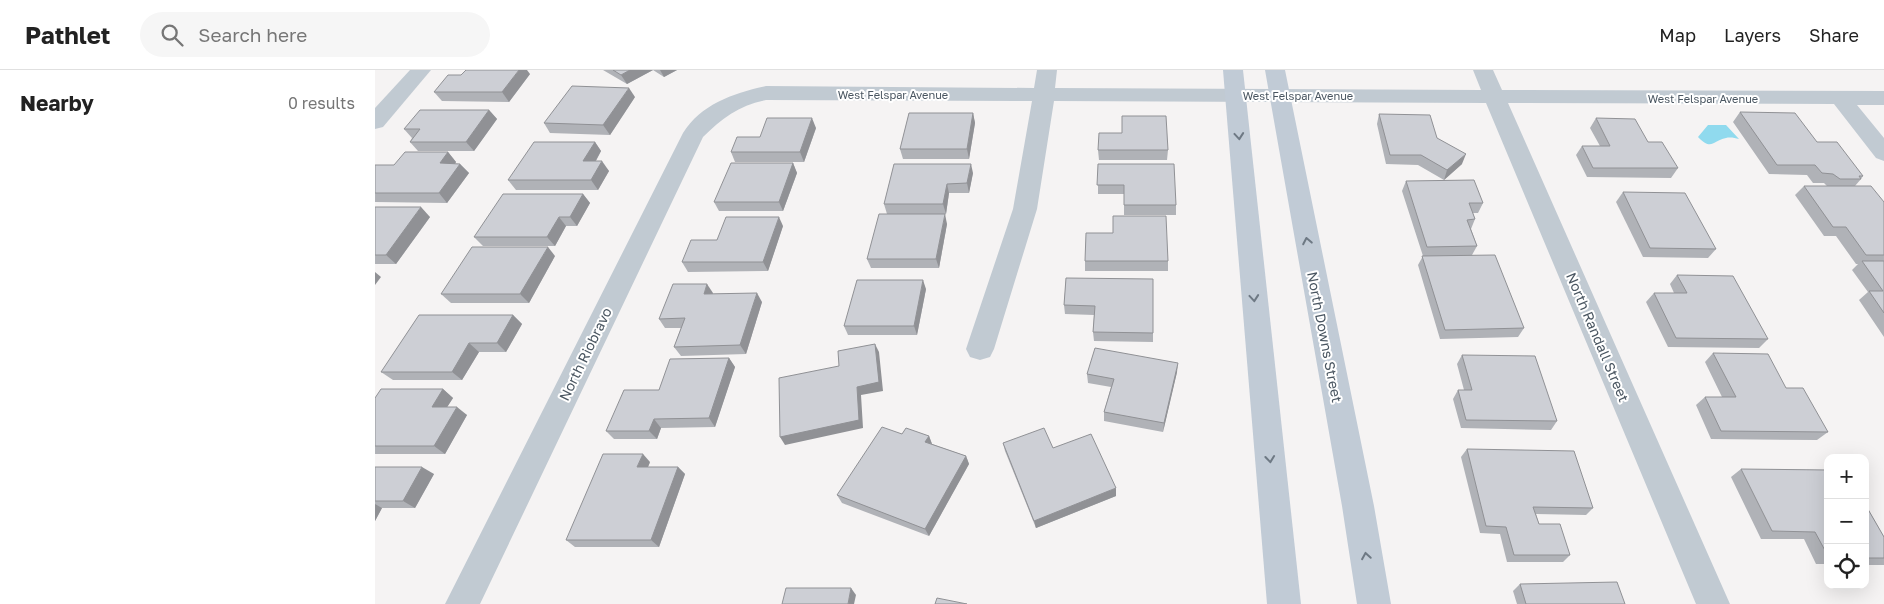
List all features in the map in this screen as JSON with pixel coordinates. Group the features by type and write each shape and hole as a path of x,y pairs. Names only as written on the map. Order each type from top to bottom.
{"main road":[{"name":"North Downs Street","path":"1277,82 1358,506 1374,604"},
{"path":"1234,83 1284,604"}],"street":[{"path":"375,122 421,70"},
{"path":"980,349 1025,209 1047,70"},
{"name":"North Randall Street","path":"1483,70 1713,604"},
{"name":"West Felspar Avenue","path":"716,111 740,98 767,93 1044,94 1277,82 1494,96 1884,98"},
{"path":"1840,98 1884,153"},
{"name":"North Riobravo","path":"462,604 693,133 716,111"}],"water":[{"path":"1708,125 1726,125 1739,139 1728,138 1721,139 1712,144 1706,143 1698,137"}],"building":[{"path":"466,70 519,70 502,92 434,92 448,75 461,75"},
{"path":"613,70 630,70 621,75"},
{"path":"572,86 629,88 603,125 544,123"},
{"path":"420,110 489,110 466,142 410,142 420,129 404,129"},
{"path":"1740,112 1795,113 1817,142 1837,142 1863,176 1859,176 1861,179 1840,179 1833,174 1822,173 1815,165 1777,165"},
{"path":"909,113 973,113 967,149 900,149"},
{"path":"1379,114 1430,115 1437,138 1466,154 1447,170 1421,155 1390,155"},
{"path":"1122,116 1166,116 1168,150 1098,150 1099,133 1122,133"},
{"path":"767,118 812,118 800,152 731,152 737,137 760,137"},
{"path":"1596,118 1635,119 1648,142 1662,142 1678,168 1593,168 1582,146 1610,146"},
{"path":"534,142 595,142 583,161 602,161 591,180 508,180"},
{"path":"405,152 448,152 440,163 460,164 439,193 375,193 375,165 394,165"},
{"path":"731,163 793,163 779,202 714,202"},
{"path":"894,164 971,164 967,183 947,184 943,204 884,204"},
{"path":"1098,164 1174,164 1176,205 1124,205 1124,185 1097,185"},
{"path":"1474,180 1483,203 1469,203 1475,219 1467,220 1477,246 1427,247 1406,181"},
{"path":"1804,186 1871,186 1884,202 1884,255 1866,255 1846,227 1833,227"},
{"path":"1623,192 1685,193 1716,249 1650,248"},
{"path":"503,194 583,194 570,217 559,217 547,237 474,237"},
{"path":"375,207 421,207 386,255 375,255"},
{"path":"879,214 945,214 936,259 867,259"},
{"path":"1113,216 1166,216 1168,261 1085,261 1086,233 1113,233"},
{"path":"726,217 779,217 763,262 682,262 691,240 717,240"},
{"path":"472,247 548,247 520,294 441,294"},
{"path":"1495,255 1524,328 1445,330 1422,256"},
{"path":"1862,261 1884,261 1884,313 1869,291 1883,291"},
{"path":"1677,275 1733,276 1768,339 1676,338 1654,293 1687,293"},
{"path":"1066,278 1153,279 1153,333 1093,332 1095,306 1064,305"},
{"path":"857,280 923,280 914,326 844,326"},
{"path":"673,284 707,284 704,294 757,293 740,345 674,347 685,318 659,319"},
{"path":"419,315 513,315 497,343 469,343 452,372 381,372"},
{"path":"875,344 879,382 857,387 859,420 780,437 779,378 839,366 838,351"},
{"path":"1095,348 1178,363 1164,423 1104,412 1114,379 1087,374"},
{"path":"1713,353 1768,354 1786,388 1803,388 1828,432 1721,431 1705,397 1736,397"},
{"path":"1462,355 1535,356 1557,421 1466,420 1458,390 1472,390"},
{"path":"729,358 709,418 654,419 649,431 606,431 624,390 659,390 670,359"},
{"path":"381,389 443,389 432,407 457,407 434,446 375,446 375,398"},
{"path":"882,427 902,434 906,428 929,436 925,442 966,456 925,529 837,495"},
{"path":"1044,428 1053,448 1091,434 1116,488 1034,521 1003,443"},
{"path":"1467,449 1574,451 1593,508 1533,507 1539,524 1560,524 1570,555 1514,555 1506,527 1486,526"},
{"path":"603,454 643,454 637,467 678,467 651,540 566,540"},
{"path":"375,467 422,467 403,501 375,501"},
{"path":"1741,469 1824,470 1824,549 1815,532 1772,531"},
{"path":"1869,511 1884,537 1884,558 1869,558"},
{"path":"1617,582 1625,604 1526,604 1520,584"},
{"path":"786,588 851,588 848,604 782,604"},
{"path":"937,598 967,604 935,604"}]}
